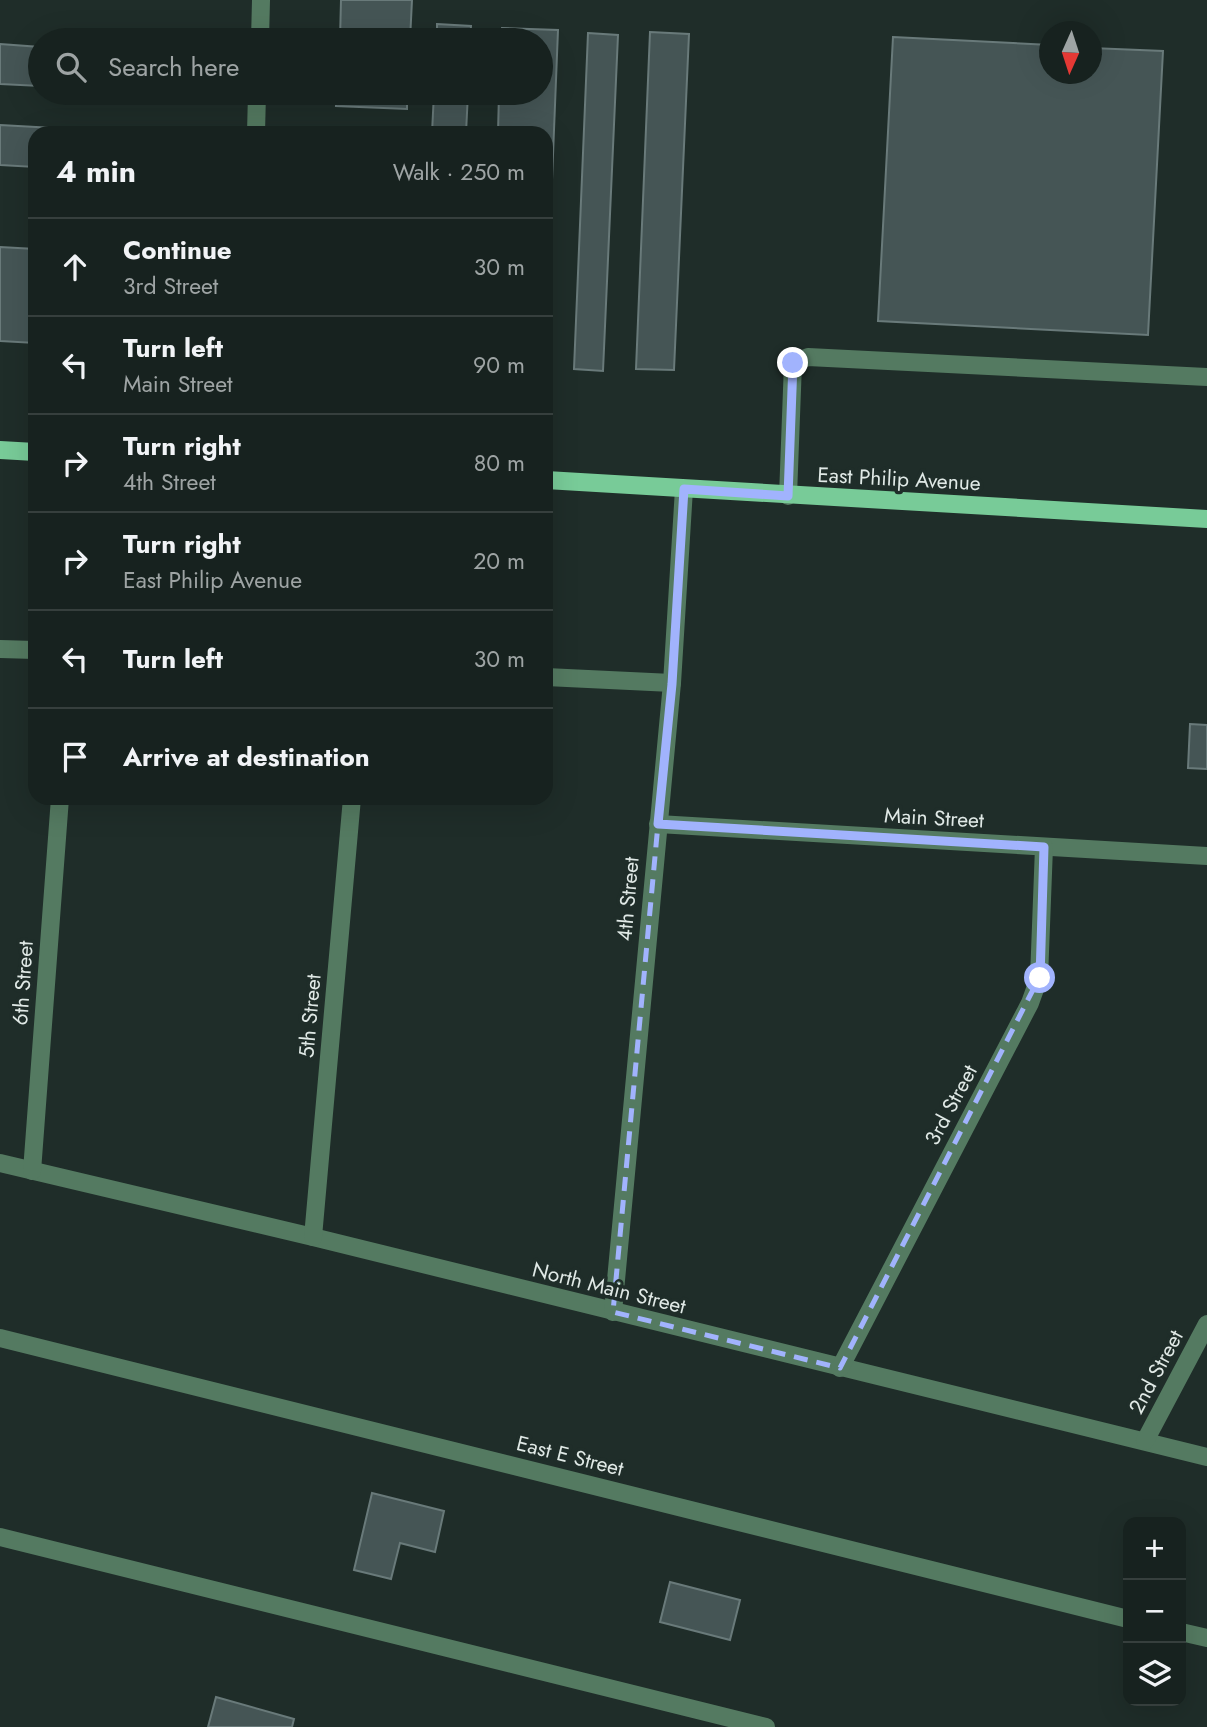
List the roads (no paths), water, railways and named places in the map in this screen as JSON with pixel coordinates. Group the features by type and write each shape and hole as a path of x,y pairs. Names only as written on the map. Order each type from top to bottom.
{"main road":[{"path":"0,450 28,452"},
{"name":"East Philip Avenue","path":"553,480 1207,519"}],"street":[{"path":"260,28 261,0"},
{"path":"256,126 257,105"},
{"path":"788,496 793,363 808,357 1207,377"},
{"name":"4th Street","path":"612,1312 672,684 684,489"},
{"path":"0,649 28,650"},
{"path":"553,677 672,684"},
{"name":"6th Street","path":"32,1171 59,805"},
{"name":"5th Street","path":"313,1237 351,805"},
{"name":"Main Street","path":"658,824 1207,856"},
{"name":"3rd Street","path":"839,1368 1030,1003 1040,978 1044,847"},
{"name":"North Main Street","path":"0,1163 313,1237 1207,1457"},
{"name":"2nd Street","path":"1145,1441 1207,1324"},
{"name":"East E Street","path":"0,1338 1123,1618"},
{"path":"0,1537 766,1727"},
{"path":"1186,1633 1207,1638"}]}
